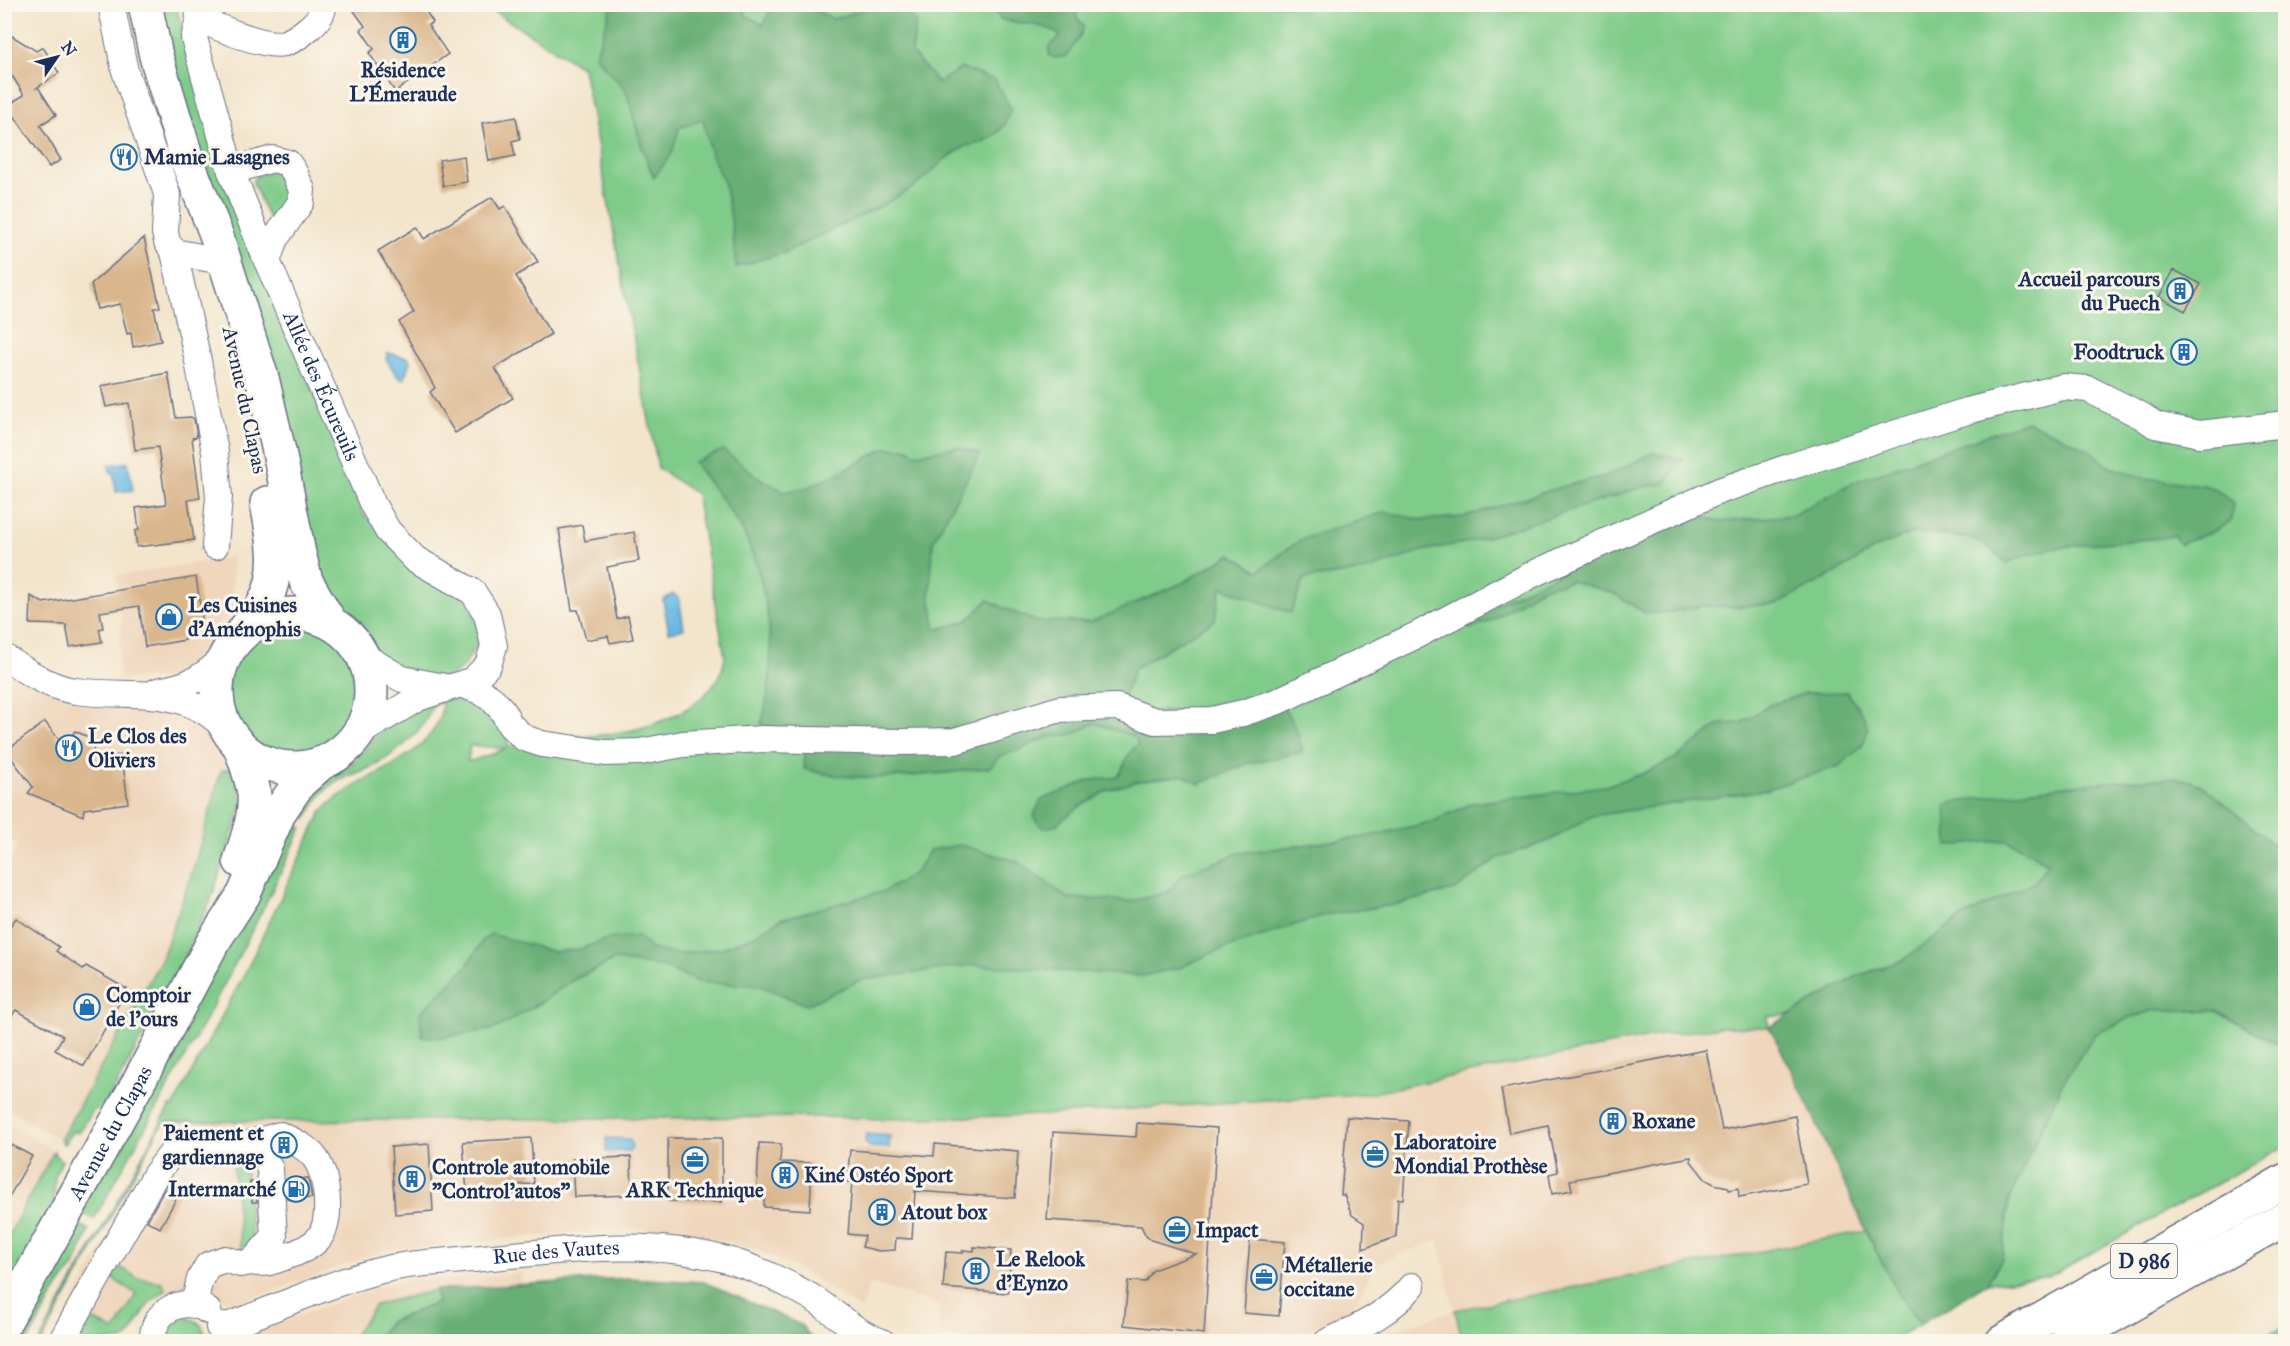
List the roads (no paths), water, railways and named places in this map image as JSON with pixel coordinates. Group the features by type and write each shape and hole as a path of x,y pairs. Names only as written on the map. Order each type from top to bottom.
{"main road":[{"name":"Avenue du Clapas","path":"145,4 156,56 188,163 216,234 262,378 306,581 330,622"},
{"name":"Avenue du Clapas","path":"188,163 193,196 247,392 274,546 272,583 267,597 234,644"},
{"path":"280,615 308,615 330,622 346,634 363,656 368,668 372,695 368,715 360,733 349,746 320,765 282,768 263,762 234,739 221,717 217,702 217,679 234,644 267,618 280,615"},
{"name":"Avenue du Clapas","path":"213,942 251,824 254,806 253,788 234,739"},
{"name":"Avenue du Clapas","path":"4,1323 138,1083 213,942 244,894 280,811 299,783 320,765"},
{"name":"D 986","path":"2002,1341 2286,1180"},
{"name":"D 986","path":"2066,1341 2286,1218"}],"street":[{"path":"111,4 124,71 167,194 165,233 167,242 174,252 215,452 219,497 215,546"},
{"name":"Allée des Écureuils","path":"323,4 322,13 309,28 294,39 283,43 270,43 198,12 194,38 231,171 267,261 373,505 388,531 415,559 473,592 487,614 493,635 493,653 488,665 481,673 456,686 402,706 360,733"},
{"path":"231,171 273,159 288,163 302,190 301,202 275,239 267,261"},
{"path":"174,252 211,259"},
{"path":"363,656 402,679 480,691 493,700 503,711 510,725 524,738 542,744 605,753 640,752 683,744 762,739 955,741 1060,709 1117,707 1155,721 1212,720 1243,714 1276,702 1418,635 1535,573 1719,491 1967,411 2063,387 2088,389 2155,425 2200,434 2286,424"},
{"path":"139,694 191,683 213,668 234,644"},
{"path":"4,657 28,672 74,691 139,694 196,705 217,719 234,739"},
{"path":"61,1341 156,1174 172,1153 189,1146 248,1144 280,1135 299,1144 313,1155 323,1171 328,1218 320,1238 300,1252 263,1264 252,1262 240,1264 225,1259 208,1265 200,1279 194,1304"},
{"path":"248,1144 262,1154 270,1169 274,1237 252,1262"},
{"name":"Rue des Vautes","path":"220,1334 233,1324 380,1270 550,1251 638,1246 691,1252 736,1263 811,1298 860,1331 882,1341"},
{"path":"1327,1341 1366,1325 1391,1308 1412,1286"},
{"path":"153,1341 154,1327 166,1310 184,1303 194,1304 210,1312 220,1334"}],"water":[{"path":"388,353 408,358 410,361 404,379 398,377 386,359"},
{"path":"128,462 133,490 116,492 114,474 110,471 109,465"},
{"path":"673,594 679,598 684,629 669,632 663,600"},
{"path":"866,1134 890,1136 889,1148 870,1147 865,1142"},
{"path":"606,1138 628,1139 632,1143 632,1148 629,1151 606,1152"}],"place":[{"name":"Résidence L'Émeraude","path":"403,40"},
{"name":"Mamie Lasagnes","path":"124,157"},
{"name":"Accueil parcours du Puech","path":"2180,291"},
{"name":"Foodtruck","path":"2184,352"},
{"name":"Les Cuisines d'Aménophis","path":"169,617"},
{"name":"Le Clos des Oliviers","path":"69,748"},
{"name":"Comptoir de l'ours","path":"87,1007"},
{"name":"Roxane","path":"1613,1121"},
{"name":"Paiement et gardiennage","path":"284,1145"},
{"name":"Laboratoire Mondial Prothèse","path":"1375,1154"},
{"name":"ARK Technique","path":"695,1160"},
{"name":"Kiné Ostéo Sport","path":"785,1175"},
{"name":"Controle automobile \"Control'autos\"","path":"412,1179"},
{"name":"Intermarché","path":"296,1189"},
{"name":"Atout box","path":"882,1212"},
{"name":"Impact","path":"1177,1230"},
{"name":"Le Relook d'Eynzo","path":"976,1271"},
{"name":"Métallerie occitane","path":"1264,1277"}]}
